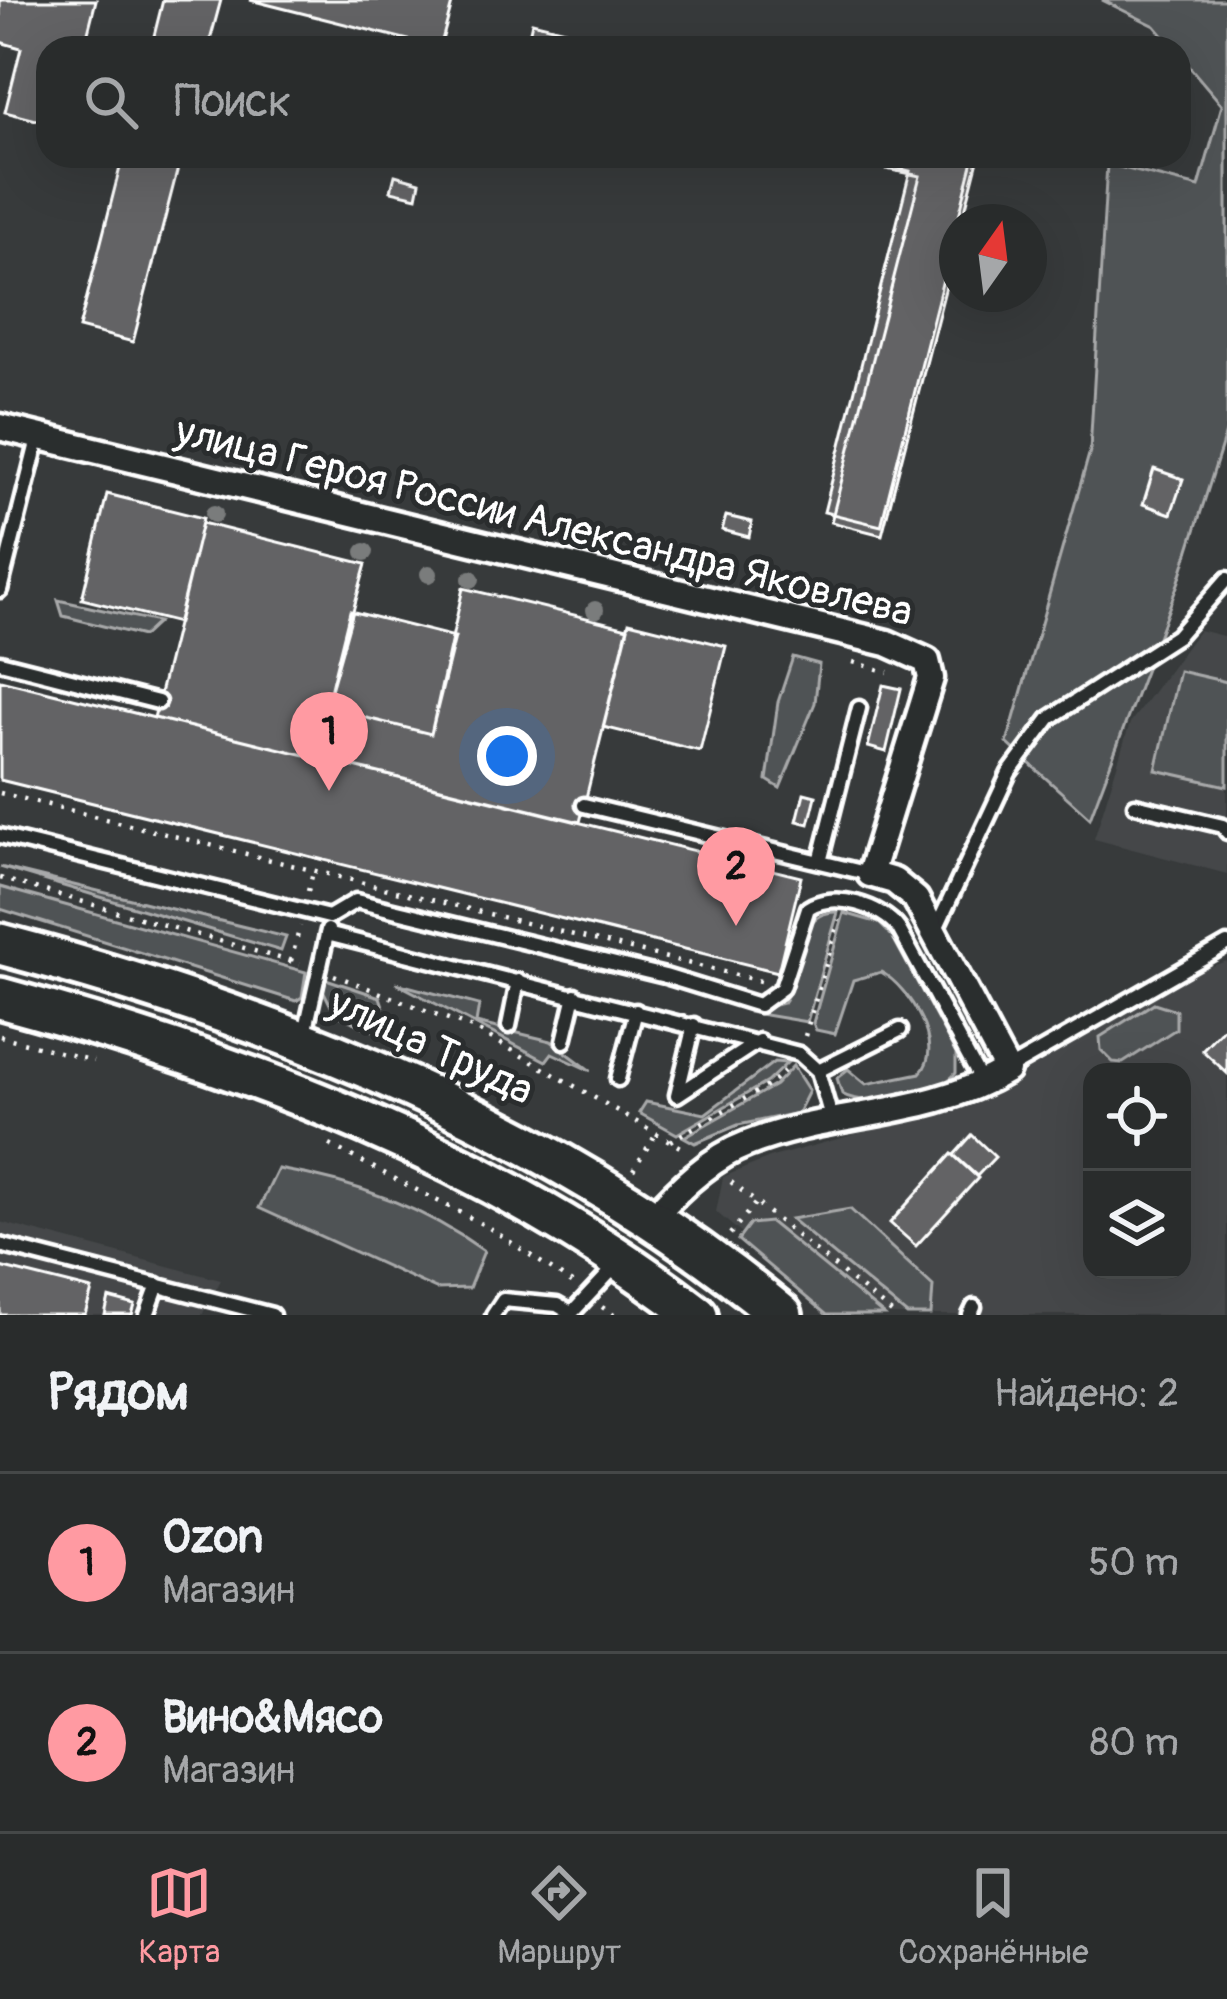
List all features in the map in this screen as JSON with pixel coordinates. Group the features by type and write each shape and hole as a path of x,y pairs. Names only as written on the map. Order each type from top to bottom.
{"main road":[{"name":"улица Труда","path":"0,944 304,1039 488,1124 652,1218 712,1257 782,1315"},
{"path":"0,998 173,1050 336,1109 484,1181 620,1261 697,1315"},
{"path":"620,1261 652,1218"}],"street":[{"name":"улица Героя России Александра Яковлева","path":"0,427 914,651 927,661 931,678 870,874"},
{"path":"652,1218 710,1166 746,1144 956,1097 1007,1070 905,887 870,874"}],"lane":[{"path":"0,590 40,436"},
{"path":"934,932 1009,773 1050,718 1177,636 1227,579"},
{"path":"0,662 158,702"},
{"path":"820,862 859,708"},
{"path":"584,805 870,874"},
{"path":"1135,805 1223,826 1227,832"},
{"path":"0,836 329,917 356,901 665,976 759,1006 782,988 808,908 830,899 845,902 890,916 983,1084"},
{"path":"304,1039 329,917"},
{"path":"327,934 799,1054 818,1071 832,1122"},
{"path":"1007,1070 1227,944"},
{"path":"508,1026 518,981"},
{"path":"564,1041 575,995"},
{"path":"618,1079 636,1011"},
{"path":"694,1025 677,1095 759,1041"},
{"path":"818,1071 900,1030"},
{"path":"0,1245 272,1315"},
{"path":"493,1315 503,1300 557,1305 571,1314 620,1261"},
{"path":"147,1315 158,1286"}],"path":[{"path":"838,650 853,662 892,673"},
{"path":"0,878 319,969 477,1030 710,1166 894,1315"},
{"path":"670,1141 769,1085 799,1054 845,902"},
{"path":"0,1036 101,1063"},
{"path":"312,1136 488,1227 565,1277"}],"shaded area":[{"path":"1102,0 1227,0 1227,429 1179,581 1090,818 1007,743 1090,451 1107,168 1199,187 1222,105 1191,68 1191,36 1163,36 1155,26"},
{"path":"58,600 158,622 143,636 63,616"},
{"path":"1199,630 1227,637 1227,874 1094,839 1130,723"},
{"path":"793,657 819,664 815,703 780,788 767,780 778,702"},
{"path":"1179,671 1227,682 1227,786 1156,770"},
{"path":"0,867 286,937 281,951"},
{"path":"0,887 306,972 302,997 296,1001 0,909"},
{"path":"838,912 807,1022 748,1012 783,1003 805,932 823,914"},
{"path":"844,913 879,923 892,936 956,1054 956,1073 947,1081 884,1100 842,1094 837,1078 848,1069 866,1084 920,1073 929,1048 921,1018 903,990 881,972 853,980 835,1034 816,1030 813,1023"},
{"path":"1227,961 1227,1315 838,1315 716,1212 723,1177 772,1157 969,1103 1196,971"},
{"path":"326,979 380,997 383,1006 374,1031 335,1014 323,990"},
{"path":"396,983 479,1005 476,1023 551,1041 591,1071 552,1053 546,1061"},
{"path":"1154,1003 1176,1010 1176,1029 1123,1063 1113,1062 1101,1050 1100,1037"},
{"path":"774,1062 787,1063 767,1082 677,1134 639,1113 646,1102 705,1114"},
{"path":"793,1066 809,1091 798,1113 738,1125 695,1143 684,1137 775,1085"},
{"path":"278,1169 386,1198 461,1235 484,1251 469,1288 436,1289 259,1208"},
{"path":"850,1209 933,1286 931,1315 907,1315 791,1219"},
{"path":"0,1222 221,1280 202,1315 0,1315"},
{"path":"770,1222 884,1315 827,1315 738,1240 750,1224"}],"building":[{"path":"0,0 96,0 87,36 36,36 36,120 5,112 21,48 0,42"},
{"path":"163,0 221,0 211,36 154,36"},
{"path":"250,0 453,0 443,36 392,36"},
{"path":"532,22 589,36 529,36"},
{"path":"120,168 178,168 133,342 79,328"},
{"path":"882,168 976,168 967,204 939,204 939,312 882,535 831,522 920,176"},
{"path":"898,168 971,168 962,204 939,204 939,295 881,526 824,512 910,171"},
{"path":"395,175 420,182 417,197 391,191"},
{"path":"1154,469 1183,479 1171,514 1143,504"},
{"path":"107,494 203,518 178,623 82,599"},
{"path":"726,516 752,522 749,537 722,530"},
{"path":"202,523 366,564 326,708 431,734 463,588 628,628 580,822 154,718"},
{"path":"350,611 455,637 431,734 326,708"},
{"path":"629,622 726,646 700,751 603,727"},
{"path":"0,680 801,877 778,972 0,780"},
{"path":"883,685 901,689 886,752 868,747"},
{"path":"804,793 816,796 809,824 797,821"},
{"path":"1227,1024 1227,1073 1202,1050"},
{"path":"972,1135 995,1157 977,1176 954,1155"},
{"path":"952,1154 978,1178 916,1246 890,1223"},
{"path":"0,1267 92,1290 85,1315 0,1315"},
{"path":"109,1298 135,1305 132,1315 105,1315"}],"place":[{"name":"Ozon","path":"329,791"},
{"name":"Вино&Мясо","path":"736,926"}]}
